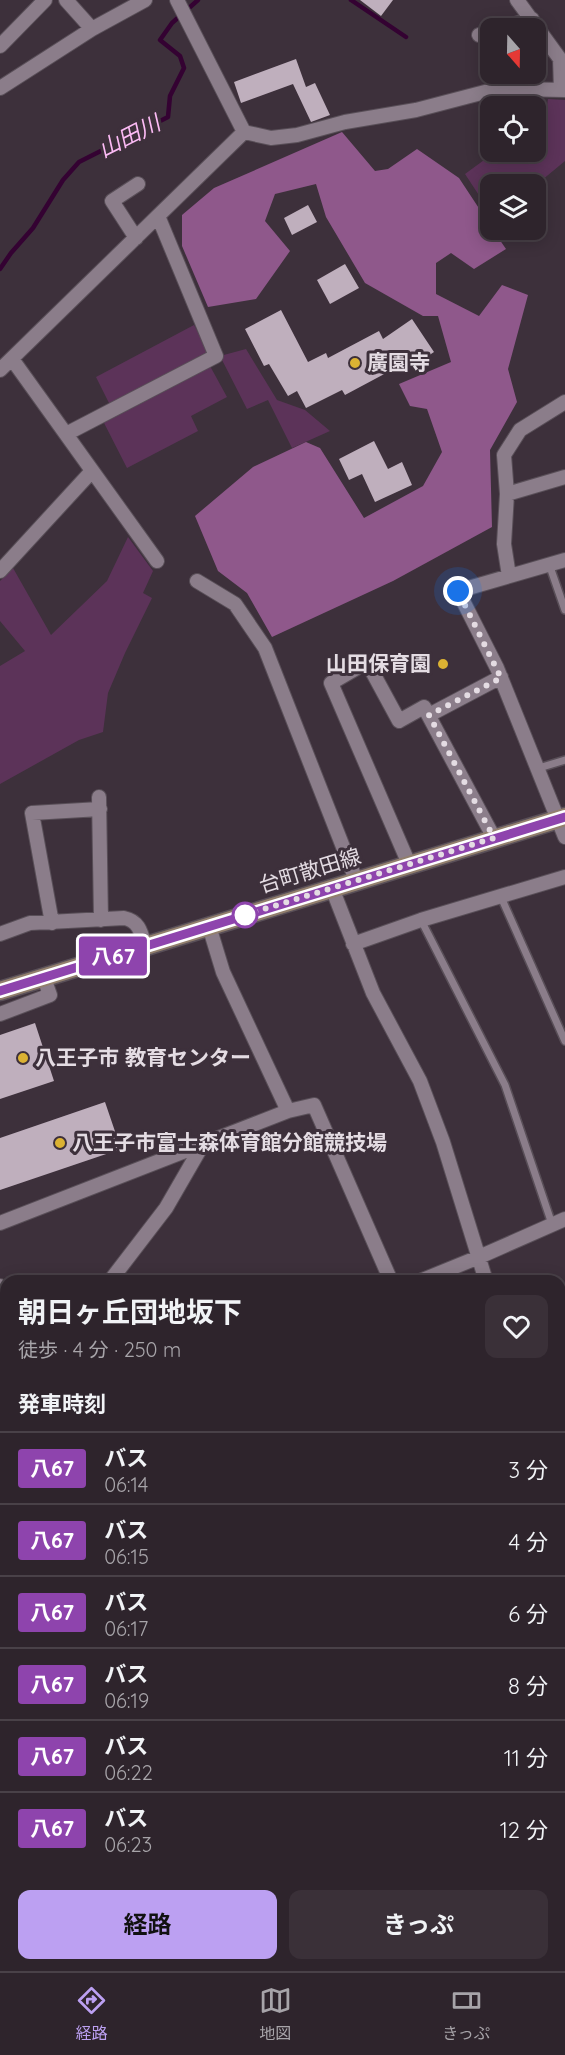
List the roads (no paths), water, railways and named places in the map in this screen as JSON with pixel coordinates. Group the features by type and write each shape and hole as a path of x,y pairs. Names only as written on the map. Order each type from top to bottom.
{"street":[{"path":"0,46 45,0"},
{"path":"66,0 92,29"},
{"path":"0,88 92,29 145,0"},
{"path":"177,0 244,132"},
{"path":"517,0 531,18"},
{"path":"244,132 271,138 297,135 345,122 416,110 485,92 515,89 563,90 560,59 546,39"},
{"path":"0,370 244,132"},
{"path":"136,237 112,201 138,184"},
{"path":"66,434 216,356 158,216"},
{"path":"12,359 157,561"},
{"path":"509,576 504,544 507,494 504,455 520,430 565,402"},
{"path":"0,571 92,471"},
{"path":"507,494 565,477"},
{"path":"565,560 458,591 501,678 561,818 565,837"},
{"path":"197,581 234,604 265,648 356,880"},
{"path":"409,864 331,682 367,662 399,721 424,707 494,838"},
{"path":"429,715 501,678"},
{"path":"52,923 32,813 100,803 100,920"},
{"name":"台町散田線","path":"0,991 561,818"},
{"path":"353,944 421,920 565,877"},
{"path":"332,888 373,993 420,1081 443,1142 484,1275"},
{"path":"0,934 30,923 124,918 132,920 139,926 145,946"},
{"path":"209,926 223,972 288,1111"},
{"path":"0,1014 50,995 44,978"},
{"path":"0,1223 288,1111 314,1105 388,1275"},
{"path":"115,1275 166,1208 203,1144"},
{"path":"435,1275 565,1219"}],"lane":[{"path":"549,564 565,610"},
{"path":"539,768 565,760"},
{"path":"501,897 565,1041"},
{"path":"421,920 505,1085 552,1224"}],"waterway":[{"name":"山田川","path":"0,269 33,228 63,180 79,162 168,117 170,96 184,68 180,56 160,40 172,23 198,0"},
{"path":"351,0 406,37"}],"place":[{"name":"廣園寺","path":"355,363"},
{"name":"山田保育園","path":"443,664"},
{"name":"八王子市 教育センター","path":"23,1058"},
{"name":"八王子市富士森体育館分館競技場","path":"60,1143"}]}
